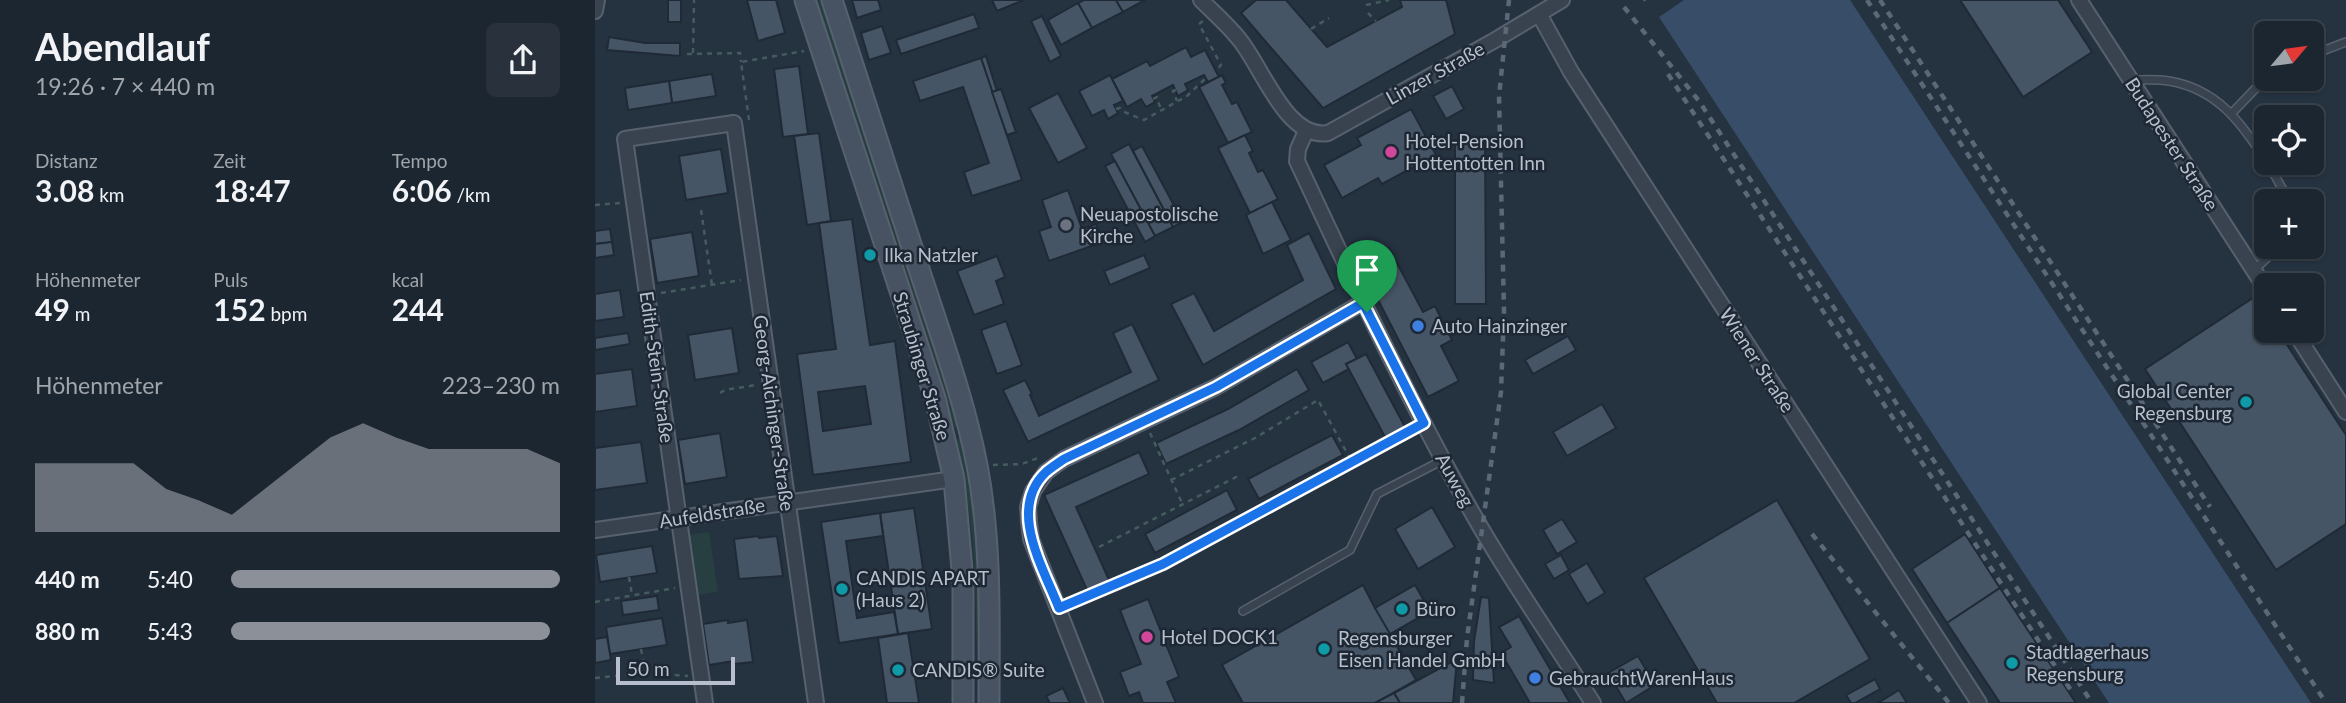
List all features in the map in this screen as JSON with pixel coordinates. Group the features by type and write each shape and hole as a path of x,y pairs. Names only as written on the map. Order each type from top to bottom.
{"main road":[{"name":"Straubinger Straße","path":"805,0 935,398 954,479 963,581 963,703"},
{"name":"Straubinger Straße","path":"832,0 943,338 977,466 990,576 989,703"}],"street":[{"path":"595,12 597,0"},
{"path":"1201,0 1240,40 1285,111 1306,131"},
{"name":"Linzer Straße","path":"1306,131 1318,135 1328,133 1562,0"},
{"name":"Budapester Straße","path":"2078,0 2256,273"},
{"name":"Wiener Straße","path":"1539,14 1571,72 1979,703"},
{"name":"Edith-Stein-Straße","path":"705,703 625,139 734,123"},
{"name":"Georg-Aichinger-Straße","path":"734,123 815,703"},
{"name":"Auweg","path":"1306,131 1298,149 1297,161 1363,303 1443,460 1482,529 1593,703"},
{"path":"1095,703 1031,538 1028,507 1033,491 1046,472 1064,459 1216,387 1363,303"},
{"path":"2302,343 2346,412"},
{"name":"Aufeldstraße","path":"595,530 954,479"}],"lane":[{"path":"2324,50 2346,42"},
{"path":"2131,80 2169,81 2205,92 2232,113 2254,144"},
{"path":"2232,113 2254,90"},
{"path":"2254,270 2266,259"},
{"path":"1243,611 1350,550 1377,495 1443,460"}],"path":[{"path":"693,54 694,0"},
{"path":"1366,5 1389,0"},
{"path":"1213,11 1199,24 1221,65 1216,71"},
{"path":"1368,13 1376,21"},
{"path":"1311,29 1329,18"},
{"path":"741,62 820,48"},
{"path":"687,54 740,52 750,121 734,123"},
{"path":"1116,109 1120,108 1144,120 1187,96 1205,79"},
{"path":"1176,90 1173,91 1178,102"},
{"path":"1153,99 1157,97 1161,111"},
{"path":"595,205 634,202"},
{"path":"701,210 712,285"},
{"path":"647,295 755,278"},
{"path":"720,393 770,383"},
{"path":"1171,480 1255,438 1318,400 1352,462"},
{"path":"1059,608 1163,564 1424,423"},
{"path":"1150,433 1182,503"},
{"path":"977,466 1021,464 1050,454 1064,459"},
{"path":"1099,547 1238,476"},
{"path":"629,577 632,595"},
{"path":"595,602 688,585"},
{"path":"641,649 646,673"},
{"path":"595,669 595,678 646,673 701,677"}],"green space":[{"path":"817,0 822,0 826,10 961,426 954,428"},
{"path":"964,437 980,538 983,663 979,663 977,650 973,544 955,440"},
{"path":"709,532 718,592 697,595 688,535"}],"water":[{"path":"1684,0 1850,0 2311,703 2109,703 1659,17"}],"building":[{"path":"668,0 681,0 681,22 668,22"},
{"path":"747,0 776,0 785,33 758,41"},
{"path":"852,0 878,0 881,10 857,18"},
{"path":"992,0 1024,0 997,11"},
{"path":"1084,0 1116,0 1123,12 1092,28 1078,3"},
{"path":"1116,0 1145,0 1123,12"},
{"path":"1256,0 1286,0 1327,47 1402,7 1400,0 1446,0 1455,34 1323,108 1241,13"},
{"path":"1960,0 2058,0 2092,52 2023,97"},
{"path":"1078,3 1092,28 1061,45 1048,20"},
{"path":"974,14 979,28 901,54 896,40"},
{"path":"1042,16 1061,56 1050,62 1031,21"},
{"path":"882,26 891,53 869,60 861,33"},
{"path":"609,37 645,43 680,43 680,56 607,50"},
{"path":"1186,47 1191,57 1205,50 1219,77 1208,82 1204,75 1185,84 1188,90 1178,96 1173,85 1152,96 1155,102 1146,107 1141,99 1127,107 1112,79 1147,61 1150,66"},
{"path":"986,56 997,91 992,92 981,58"},
{"path":"981,58 1022,180 972,196 964,172 989,163 963,87 920,101 913,81"},
{"path":"799,66 808,134 783,137 774,69"},
{"path":"712,74 716,96 672,103 669,81"},
{"path":"1110,75 1123,101 1114,105 1118,113 1108,119 1104,110 1092,116 1079,91"},
{"path":"1222,75 1226,83 1222,85 1232,104 1237,102 1252,132 1228,143 1199,87"},
{"path":"669,81 672,103 628,110 625,88"},
{"path":"1452,86 1464,109 1446,119 1433,96"},
{"path":"1001,89 1016,132 1007,135 992,92"},
{"path":"1058,93 1087,148 1058,163 1029,108"},
{"name":"Hotel-Pension Hottentotten Inn","path":"1411,109 1436,155 1382,184 1378,178 1342,198 1324,165 1361,145 1357,138"},
{"path":"819,133 831,221 807,225 794,136"},
{"path":"1245,135 1253,151 1249,153 1258,172 1263,170 1278,199 1250,213 1218,148"},
{"path":"1455,140 1485,140 1486,304 1455,304"},
{"path":"1129,144 1173,227 1155,236 1111,154"},
{"path":"1142,146 1183,222 1173,227 1133,151"},
{"path":"721,149 728,193 686,200 679,156"},
{"path":"1115,161 1155,236 1145,242 1105,166"},
{"name":"Neuapostolische Kirche","path":"1068,190 1082,229 1096,224 1103,242 1049,261 1039,231 1051,227 1042,200"},
{"path":"1272,202 1291,240 1263,254 1246,215"},
{"path":"852,219 870,345 895,341 911,462 813,475 797,354 836,349 819,223","holes":["865,386 871,424 823,431 818,392"]},
{"path":"610,229 612,242 595,244 595,231"},
{"path":"692,232 699,276 657,283 650,239"},
{"path":"1309,233 1336,289 1203,365 1171,304 1194,293 1214,331 1303,280 1287,245"},
{"path":"612,242 614,255 595,258 595,244"},
{"name":"Auto Hainzinger","path":"1389,248 1423,312 1435,306 1452,340 1441,346 1459,381 1428,397 1359,263"},
{"path":"1144,255 1150,268 1110,285 1104,271"},
{"path":"997,256 1005,277 996,281 1004,304 974,315 957,271"},
{"path":"620,290 624,317 595,321 595,294"},
{"name":"Global Center Regensburg","path":"2254,297 2254,343 2286,343 2346,435 2346,524 2276,570 2145,369"},
{"path":"1006,321 1022,365 997,374 981,330"},
{"path":"1132,324 1159,380 1028,442 1003,390 1025,380 1039,416 1131,372 1113,333"},
{"path":"732,328 739,373 695,380 688,335"},
{"path":"628,333 630,344 595,350 595,338"},
{"path":"1568,336 1576,350 1533,374 1525,360"},
{"path":"1348,342 1357,359 1346,364 1349,369 1323,383 1311,362"},
{"path":"1366,354 1405,427 1385,437 1346,364"},
{"path":"632,369 637,406 595,412 595,374"},
{"path":"1297,369 1309,390 1239,430 1166,464 1156,443 1228,409"},
{"path":"1602,404 1616,428 1567,456 1553,432"},
{"path":"720,433 727,477 685,484 678,440"},
{"path":"1332,435 1343,455 1259,499 1248,479"},
{"path":"641,442 647,483 595,490 595,448"},
{"path":"1139,452 1149,474 1076,507 1110,582 1088,592 1044,495"},
{"path":"1227,490 1237,510 1155,553 1145,534"},
{"path":"1777,500 1870,659 1794,703 1717,703 1644,578"},
{"path":"1432,507 1455,547 1418,569 1395,529"},
{"path":"914,508 932,629 898,634 880,513"},
{"name":"CANDIS APART (Haus 2)","path":"880,513 883,536 846,541 857,618 894,612 898,634 839,643 821,522"},
{"path":"1562,519 1577,542 1557,554 1543,530"},
{"path":"1965,534 2000,588 1947,623 1912,569"},
{"path":"777,536 783,576 739,579 734,539"},
{"path":"652,546 657,573 600,582 596,555"},
{"path":"1561,555 1569,570 1554,579 1545,564"},
{"path":"1587,563 1605,593 1587,604 1569,574"},
{"name":"Regensburger Eisen Handel GmbH","path":"1363,585 1375,608 1415,585 1430,611 1390,634 1416,680 1375,703 1243,703 1222,665"},
{"name":"Büro","path":"1415,585 1430,611 1390,634 1375,608"},
{"name":"Stadtlagerhaus Regensburg","path":"2000,588 2076,703 2000,703 1947,623"},
{"path":"657,596 659,610 623,615 621,601"},
{"path":"1481,597 1489,598 1494,683 1473,680 1474,641"},
{"name":"Hotel DOCK1","path":"1148,599 1179,677 1167,682 1176,703 1143,703 1139,692 1129,696 1120,672 1141,664 1120,610"},
{"name":"GebrauchtWarenHaus","path":"1519,616 1570,703 1530,703 1501,653 1511,647 1499,627"},
{"path":"662,618 667,645 610,654 606,627"},
{"path":"728,620 728,623 747,620 753,662 734,664 734,661 709,665 703,624"},
{"name":"CANDIS® Suite","path":"908,633 919,703 887,703 878,638"},
{"path":"607,637 611,660 595,663 595,639"},
{"path":"1638,656 1655,685 1626,703 1608,673"},
{"path":"1457,659 1453,703 1400,703 1394,693"},
{"path":"1875,679 1880,689 1851,703 1846,695"},
{"path":"1063,688 1070,703 1050,703 1046,696"},
{"path":"1899,690 1907,703 1878,703"},
{"path":"1394,693 1400,703 1375,703"}],"railway":[{"path":"1462,703 1467,638 1501,392 1504,311 1499,96 1509,0"},
{"path":"1867,0 2326,703"},
{"path":"1880,0 2210,507"},
{"path":"1624,7 1699,101 2092,703"},
{"path":"1668,74 2074,695"},
{"path":"1812,534 1949,703"}],"place":[{"name":"Hotel-Pension Hottentotten Inn","path":"1391,152"},
{"name":"Neuapostolische Kirche","path":"1066,225"},
{"name":"Ilka Natzler","path":"870,255"},
{"name":"Auto Hainzinger","path":"1418,326"},
{"name":"Global Center Regensburg","path":"2246,402"},
{"name":"CANDIS APART (Haus 2)","path":"842,589"},
{"name":"Büro","path":"1402,609"},
{"name":"Hotel DOCK1","path":"1147,637"},
{"name":"Regensburger Eisen Handel GmbH","path":"1324,649"},
{"name":"Stadtlagerhaus Regensburg","path":"2012,663"},
{"name":"CANDIS® Suite","path":"898,670"},
{"name":"GebrauchtWarenHaus","path":"1535,678"}],"route":[{"path":"1363,303 1367,312 1424,423 1163,564 1059,608 1031,538 1029,522 1028,507 1033,491 1046,472 1064,459 1216,387 1363,303"}]}
